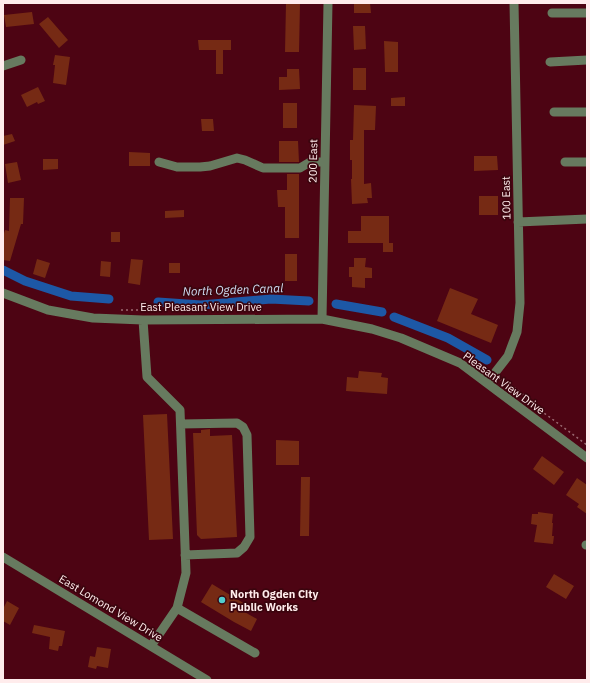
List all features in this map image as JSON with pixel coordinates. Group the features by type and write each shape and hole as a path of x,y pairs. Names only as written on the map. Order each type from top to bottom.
{"street":[{"name":"200 East","path":"322,319 328,3"},
{"name":"100 East","path":"487,383 508,356 518,332 520,303 514,3"},
{"path":"552,13 587,13"},
{"path":"3,66 21,60"},
{"path":"550,62 587,60"},
{"path":"554,112 587,112"},
{"path":"159,162 177,167 206,167 237,158 263,168 300,168 310,162 325,162"},
{"path":"565,162 587,162"},
{"path":"518,222 587,219"},
{"name":"East Pleasant View Drive","path":"3,293 48,310 93,318 143,320 322,319 372,329 401,338"},
{"path":"143,320 147,377 180,410 186,555 186,573 177,608 151,646"},
{"name":"Pleasant View Drive","path":"401,338 460,363 587,458"},
{"path":"181,424 237,423 245,430 250,537 244,547 237,554 186,555"},
{"name":"East Lomond View Drive","path":"3,557 207,680"},
{"path":"177,608 255,652"}],"path":[{"path":"504,382 517,390 540,410 587,445"}],"building":[{"path":"286,3 300,3 299,52 285,52"},
{"path":"354,3 370,3 371,13 354,13"},
{"path":"32,12 34,24 6,27 4,15"},
{"path":"48,17 68,40 59,48 39,24"},
{"path":"353,26 365,26 366,49 354,50"},
{"path":"198,40 231,40 231,50 223,50 223,74 216,74 216,50 199,50"},
{"path":"384,41 398,42 398,72 385,72"},
{"path":"55,55 70,57 66,85 53,83 55,65 53,65"},
{"path":"353,68 366,68 366,90 353,90"},
{"path":"287,69 299,69 300,89 279,90 279,77 287,77"},
{"path":"38,87 45,101 38,104 37,102 27,107 21,95"},
{"path":"405,97 405,106 391,106 391,98"},
{"path":"283,103 297,103 297,128 283,128"},
{"path":"354,105 376,106 375,130 364,130 364,184 371,183 372,198 367,198 368,203 352,204 352,160 350,160 350,140 353,140"},
{"path":"201,119 213,119 214,131 202,131"},
{"path":"12,134 15,141 3,145 3,136"},
{"path":"279,141 298,141 299,162 279,162"},
{"path":"129,152 150,153 150,166 129,166"},
{"path":"474,156 497,156 498,170 474,171"},
{"path":"43,159 58,159 58,169 43,170"},
{"path":"17,162 21,180 8,183 5,164"},
{"path":"287,174 299,174 299,238 285,238 285,207 278,207 277,190 287,190"},
{"path":"479,196 498,196 498,215 479,215"},
{"path":"10,198 24,198 23,224 21,224 10,261 3,260 3,237 5,230 9,231"},
{"path":"184,210 184,217 165,218 165,211"},
{"path":"361,216 389,216 389,243 393,243 393,252 383,252 383,243 348,243 348,231 361,231"},
{"path":"111,232 120,232 120,242 111,242"},
{"path":"285,254 297,254 297,281 285,281"},
{"path":"354,258 366,258 365,267 372,268 372,278 365,278 365,288 352,287 352,277 349,277 349,267 354,267"},
{"path":"37,259 50,263 45,278 33,274"},
{"path":"131,259 143,260 140,285 128,283"},
{"path":"101,261 111,262 110,277 100,276"},
{"path":"169,263 180,263 180,273 169,273"},
{"path":"450,288 478,299 471,314 498,325 491,343 437,321"},
{"path":"359,371 382,373 381,377 388,378 387,394 346,391 347,377 358,378"},
{"path":"167,414 173,539 149,540 143,415"},
{"path":"210,429 210,436 232,435 237,537 201,539 197,535 193,433 201,433 201,430"},
{"path":"276,440 299,441 299,465 276,465"},
{"path":"542,456 564,472 554,485 533,469"},
{"path":"301,477 310,477 309,536 300,536"},
{"path":"577,478 587,485 587,514 577,507 579,504 566,495"},
{"path":"538,512 553,514 553,544 534,542 537,525 531,524 532,514 538,514"},
{"path":"554,574 574,586 566,599 546,587"},
{"path":"212,584 245,604 241,610 257,619 251,631 201,602"},
{"path":"7,601 19,608 10,625 3,621 3,609"},
{"path":"34,625 65,631 62,646 59,646 58,651 49,649 50,637 32,633"},
{"path":"97,647 111,649 108,668 97,666 96,669 88,667 90,656 95,657"}],"waterway":[{"name":"North Ogden Canal","path":"3,270 25,281 71,296 109,299"},
{"name":"North Ogden Canal","path":"158,302 201,305 271,299 309,301"},
{"name":"North Ogden Canal","path":"336,304 382,312"},
{"name":"North Ogden Canal","path":"394,317 448,338 487,360"}],"place":[{"name":"North Ogden City Public Works","path":"222,600"}]}
